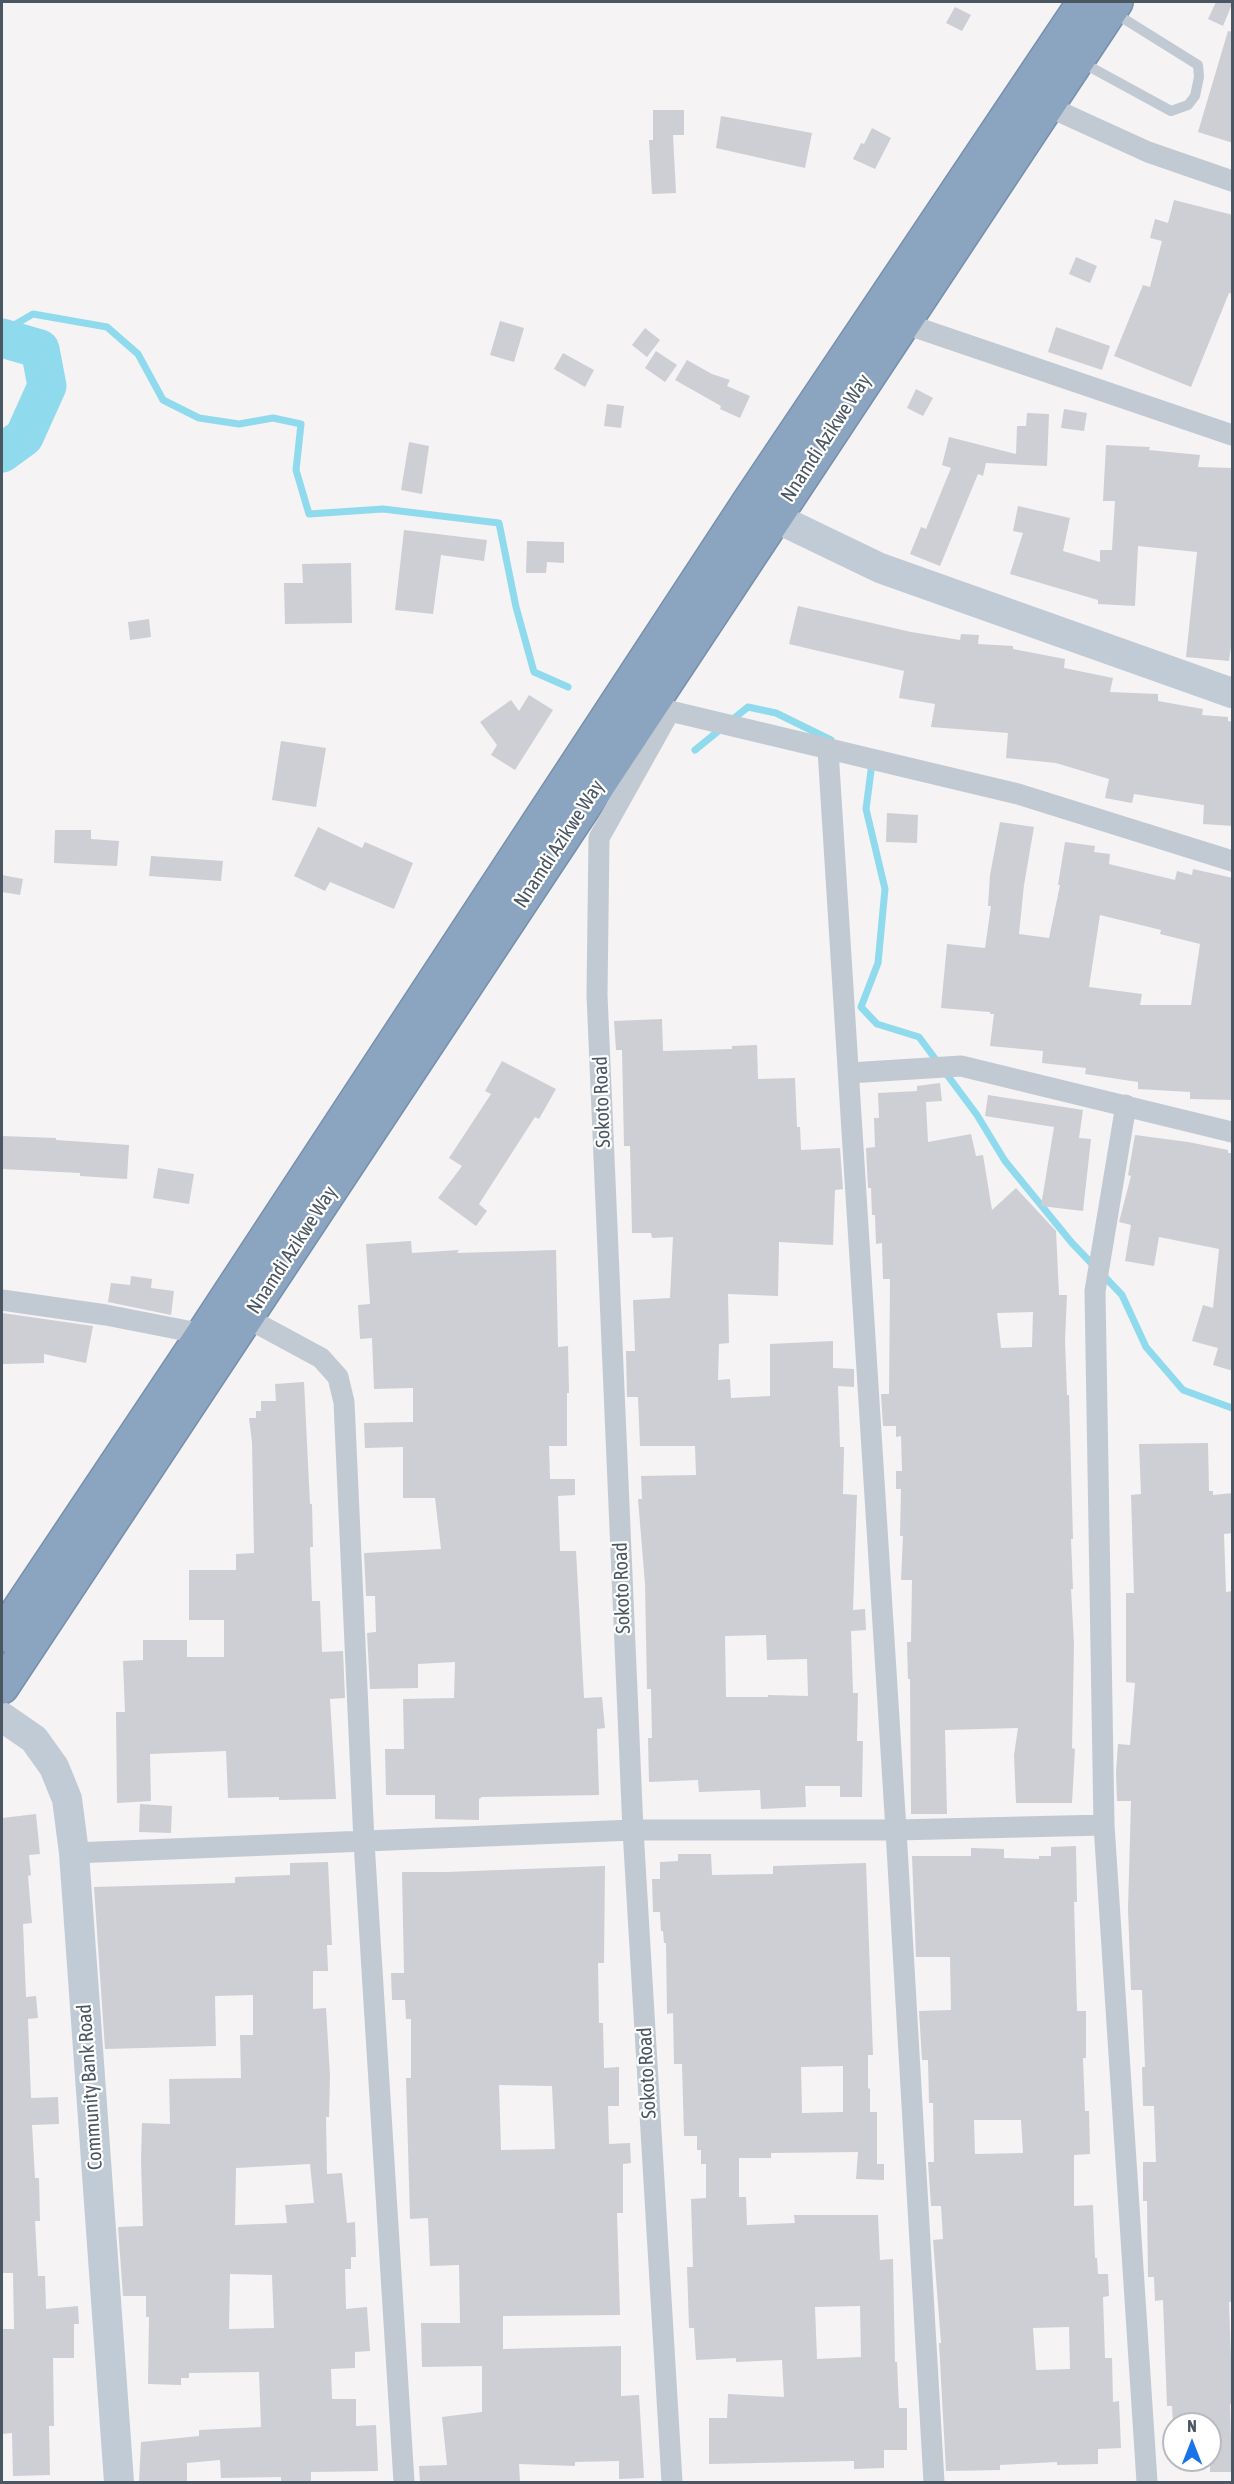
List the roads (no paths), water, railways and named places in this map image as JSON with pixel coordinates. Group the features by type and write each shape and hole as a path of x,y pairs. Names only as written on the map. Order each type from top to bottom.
{"highway":[{"name":"Nnamdi Azikwe Way","path":"2,1687 248,1318 762,509 903,322 1077,60 1104,4"},
{"name":"Nnamdi Azikwe Way","path":"2,1635 203,1334 1104,4"}],"street":[{"path":"1047,106 1148,152 1233,181"},
{"path":"903,322 1233,435"},
{"path":"762,509 880,568 1233,693"},
{"name":"Sokoto Road","path":"672,2482 633,1830 597,995 598,838 670,711 828,750"},
{"path":"934,2482 896,1830 828,750 1018,794 1233,861"},
{"path":"849,1073 953,1066 974,1069 1233,1132"},
{"path":"1126,1105 1095,1291 1104,1825 1147,2482"},
{"path":"2,1300 106,1315 203,1334"},
{"path":"248,1318 321,1358 338,1377 344,1402 364,1842 404,2482"},
{"name":"Community Bank Road","path":"2,1717 34,1739 54,1767 67,1798 74,1853 119,2482"},
{"path":"74,1853 633,1830 896,1830 1104,1825"}],"lane":[{"path":"1077,60 1171,111 1188,105 1195,96 1199,77 1198,65 1104,4"}],"waterway":[{"path":"2,332 33,314 107,327 138,354 163,400 199,418 239,424 273,418 301,424 296,470 309,514 383,509 499,523 516,607 534,672 568,687"},
{"path":"2,338 40,349 47,386 24,437 2,453"},
{"path":"695,750 748,707 776,713 831,740"},
{"path":"872,763 866,809 885,889 878,963 861,1007 877,1024 919,1037 977,1115 1005,1161 1072,1243 1094,1266"},
{"path":"1102,1274 1122,1295 1146,1347 1183,1390 1232,1408"}]}
